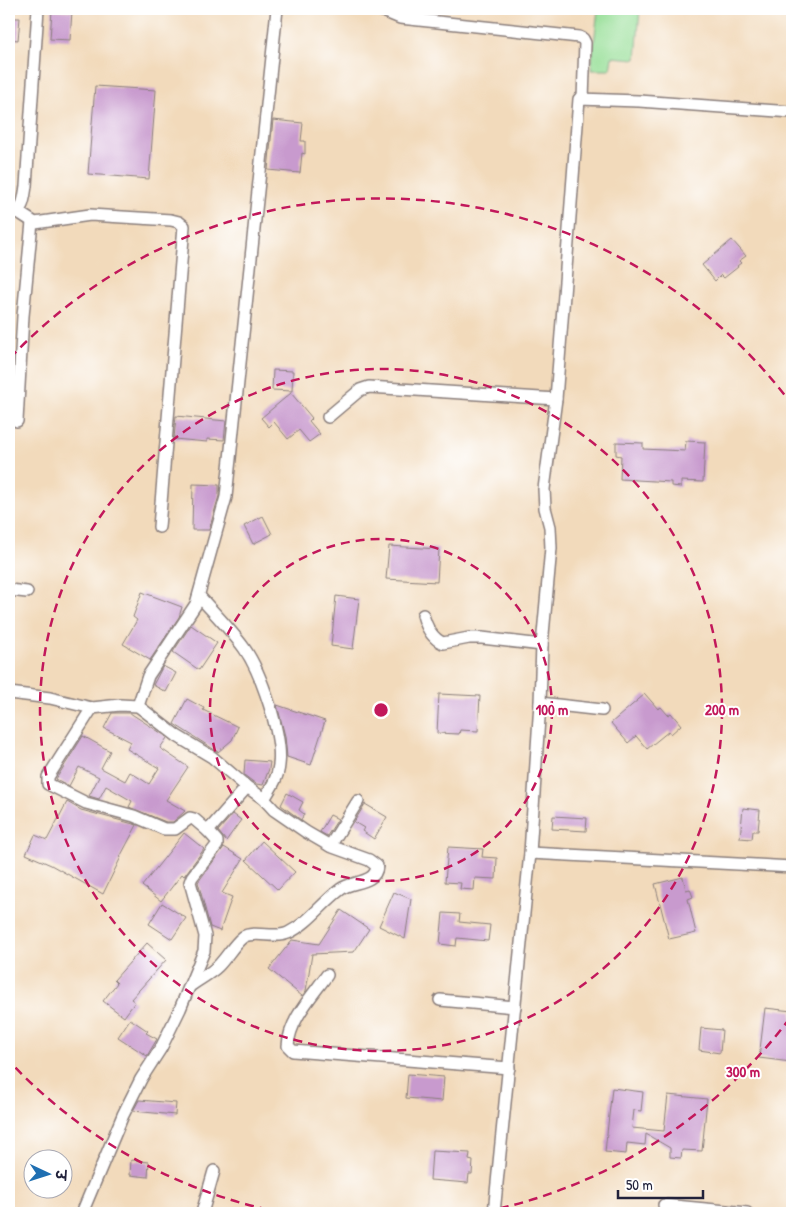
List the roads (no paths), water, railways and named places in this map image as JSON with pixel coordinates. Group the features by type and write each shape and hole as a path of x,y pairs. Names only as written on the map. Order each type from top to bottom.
{"street":[{"path":"38,9 26,186 24,202 13,213 32,222 44,223 90,215 171,220 179,222 184,226 159,528"},
{"path":"138,706 148,676 192,611 199,596 226,497 277,9"},
{"path":"371,9 381,10 400,18 579,37 585,43 583,99"},
{"path":"494,1213 530,853 542,645 551,536 545,508 544,489 556,399 579,99 639,101 792,112"},
{"path":"17,422 23,316 32,222"},
{"path":"328,417 360,390 369,387 556,399"},
{"path":"9,590 27,592"},
{"path":"199,596 252,660 269,703 280,757 277,777 264,799"},
{"path":"423,615 429,631 436,639 443,643 469,638 482,638 542,645"},
{"path":"9,693 50,698 92,708 120,705 138,706 177,736 212,756 247,788 264,799 274,810 306,832 330,846 369,860 377,866 377,870 367,879 340,889 318,910 287,933 244,936 217,967 190,986"},
{"path":"540,703 602,710"},
{"path":"82,1213 128,1103 161,1048 180,1009 204,951 205,940 190,882 217,845 217,841 194,819 190,818 175,829 164,829 134,816 86,803 48,784 48,777 92,708"},
{"path":"208,831 247,788"},
{"path":"330,846 358,801"},
{"path":"530,853 792,867"},
{"path":"327,975 300,1013 291,1030 288,1046 293,1051 509,1068"},
{"path":"440,1000 515,1007"},
{"path":"202,1213 214,1171"},
{"path":"664,1205 748,1213"}]}
